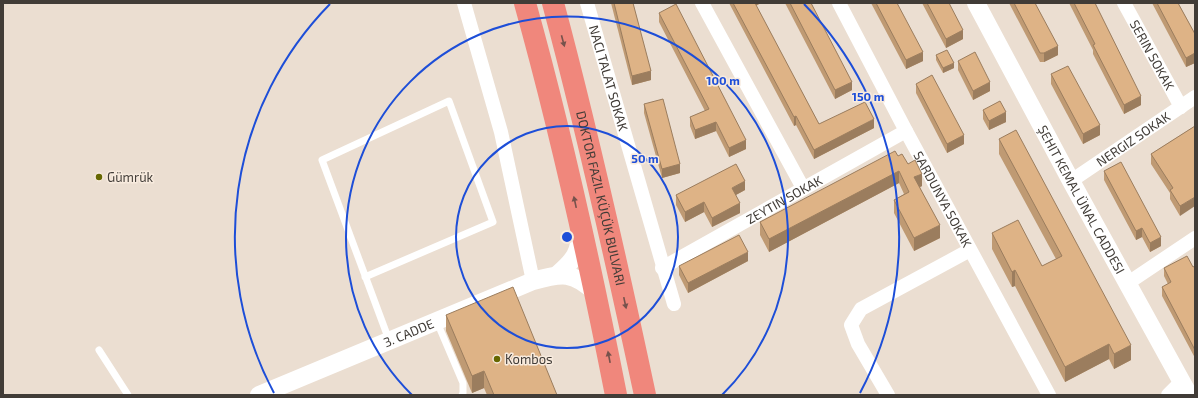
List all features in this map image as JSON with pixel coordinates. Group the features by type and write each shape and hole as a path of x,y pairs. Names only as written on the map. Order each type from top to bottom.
{"highway":[{"path":"525,3 548,84 596,293 616,395"},
{"path":"553,3 576,86 595,166 645,395"}],"street":[{"path":"464,3 501,132 533,281"},
{"name":"NACI TALAT SOKAK","path":"587,3 662,268 674,304"},
{"path":"702,3 803,188"},
{"name":"SARDUNYA SOKAK","path":"839,3 906,131 1049,395"},
{"name":"ŞEHIT KEMAL ÜNAL CADDESI","path":"976,3 1071,181 1186,388"},
{"name":"SERIN SOKAK","path":"1124,3 1180,107"},
{"name":"NERGIZ SOKAK","path":"1071,181 1195,97"},
{"name":"ZEYTIN SOKAK","path":"662,268 906,131"},
{"path":"558,274 574,258 580,246 580,224"},
{"path":"1128,283 1195,238"},
{"path":"888,395 858,344 851,326 861,309 970,250"},
{"path":"558,274 578,279 596,293"},
{"name":"3. CADDE","path":"259,395 436,320 533,281 558,274"},
{"path":"1168,395 1186,388"}],"lane":[{"path":"365,277 493,222 449,101 322,160 365,277 389,340"},
{"path":"436,320 463,383 462,395"},
{"path":"99,350 128,395"}],"building":[{"path":"614,3 633,3 651,71 632,76"},
{"path":"733,3 755,3 819,124 865,102 874,119 814,150 796,116 794,117"},
{"path":"790,3 811,3 852,82 835,90"},
{"path":"876,3 897,3 923,52 906,60"},
{"path":"927,3 949,3 963,30 946,39"},
{"path":"1014,3 1035,3 1058,46 1044,53 1040,53"},
{"path":"1074,3 1095,3 1141,96 1124,105 1093,45 1095,44"},
{"path":"1157,3 1178,3 1195,34 1195,53 1186,58"},
{"path":"676,4 746,140 729,148 716,122 695,130 690,117 709,109 659,13"},
{"path":"947,50 954,63 943,68 936,55"},
{"path":"975,52 990,82 973,91 958,61"},
{"path":"1068,66 1100,125 1083,134 1051,74"},
{"path":"932,75 964,135 947,144 916,84"},
{"path":"663,99 680,164 662,169 644,104"},
{"path":"1000,101 1006,112 989,121 983,110"},
{"path":"1195,126 1195,197 1180,206 1170,190 1173,188 1151,154"},
{"path":"1016,130 1131,345 1114,354 1109,344 1065,367 1015,270 1012,272 992,233 1018,220 1042,266 1062,256 999,139"},
{"path":"895,151 898,156 902,154 908,164 915,160 922,174 914,177 940,225 914,238 894,200 909,192 899,171 769,239 760,222"},
{"path":"1121,162 1161,237 1150,243 1142,228 1136,231 1104,171"},
{"path":"736,164 745,181 732,188 740,203 712,218 704,202 685,212 676,195"},
{"path":"739,235 748,252 688,283 679,266"},
{"path":"1187,256 1193,267 1195,266 1195,350 1162,287 1171,282 1164,268"},
{"name":"Kombos","path":"513,287 557,395 494,395 484,371 472,376 446,315"}],"place":[{"name":"Gümrük","path":"99,177"},
{"name":"Kombos","path":"497,359"}]}
